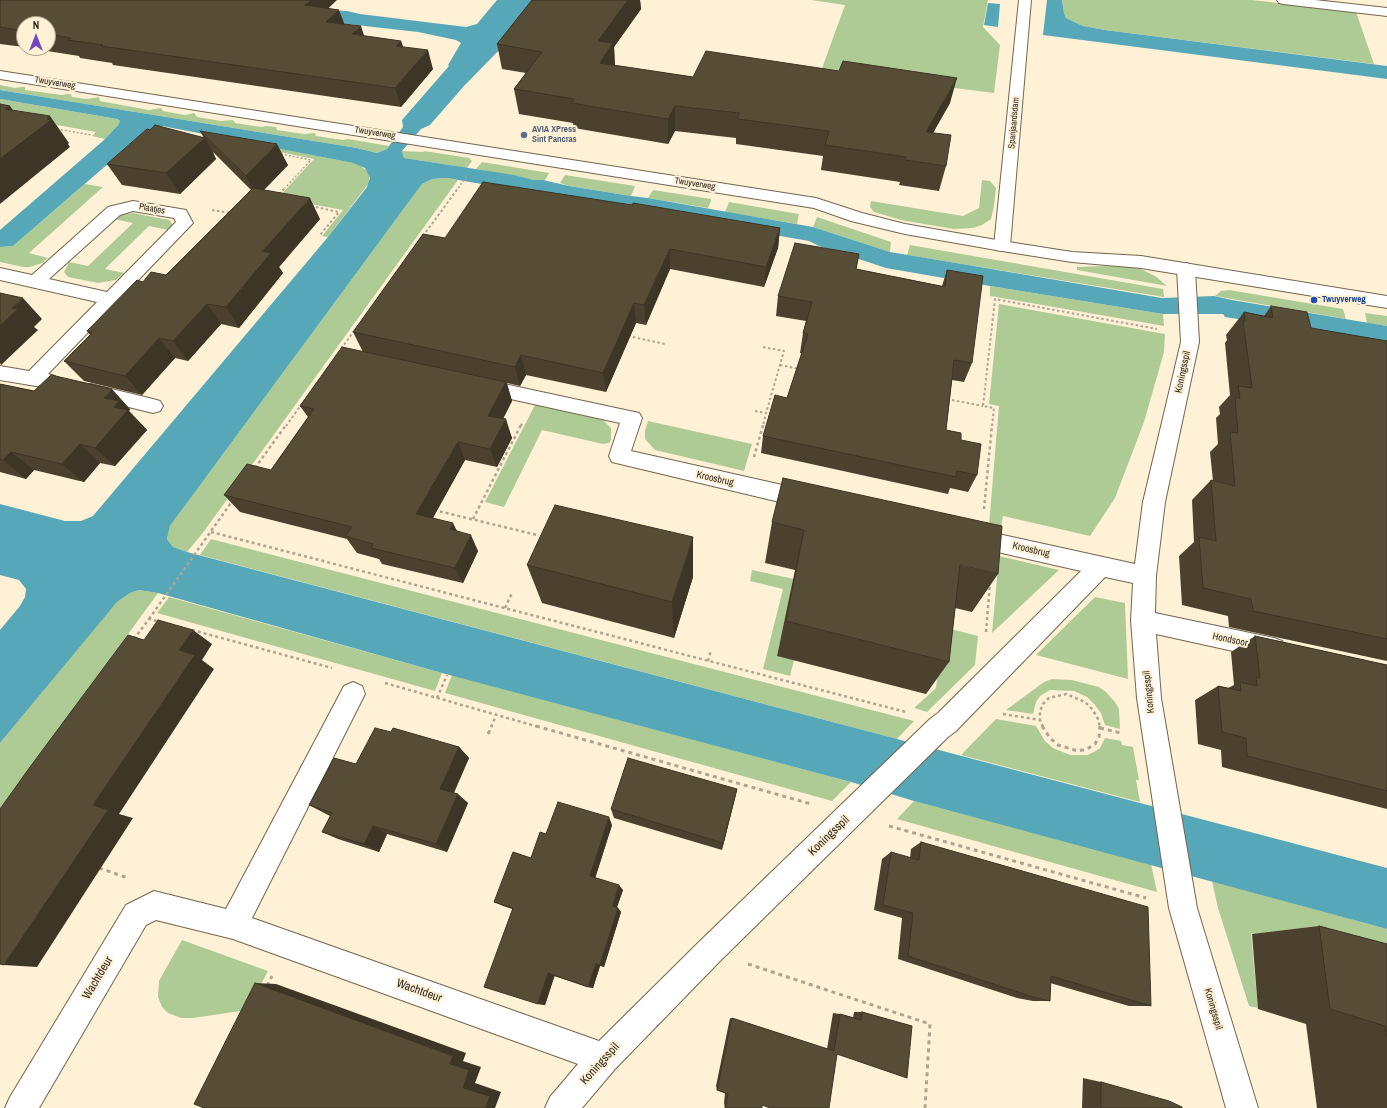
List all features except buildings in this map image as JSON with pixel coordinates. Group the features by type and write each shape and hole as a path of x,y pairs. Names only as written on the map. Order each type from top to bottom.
{"street":[{"name":"Spanjaardsdam","path":"1002,246 1025,0"},
{"path":"1283,0 1387,12"},
{"name":"Twuyverweg","path":"0,75 816,203 858,217 905,229 1002,246 1072,257 1129,260 1387,302"},
{"name":"Plaatjes","path":"35,282 114,211 133,206 180,214 182,218"},
{"path":"34,377 185,223 182,218"},
{"name":"Koningsspil","path":"1186,269 1190,342 1154,502 1145,576 1143,621 1149,698 1182,903 1242,1108"},
{"path":"0,274 111,299"},
{"path":"0,373 34,377 153,406"},
{"name":"Kroosbrug","path":"461,381 632,418 619,456 825,504"},
{"name":"Kroosbrug","path":"950,532 1145,576"},
{"name":"Koningsspil","path":"561,1108 604,1058 710,951 943,725 1101,566"},
{"name":"Hondsoor","path":"1143,621 1296,654"},
{"path":"233,924 352,694"},
{"name":"Wachtdeur","path":"21,1108 136,915 154,905 233,924 604,1058"}],"path":[{"path":"54,128 92,135"},
{"path":"278,195 311,160 281,154"},
{"path":"421,239 458,188"},
{"path":"309,206 339,212 320,235"},
{"path":"182,218 210,210 230,213 237,211"},
{"path":"983,406 994,299 1189,326"},
{"path":"252,473 357,328"},
{"path":"626,336 665,344"},
{"path":"746,486 784,351 763,347"},
{"path":"338,353 343,355"},
{"path":"780,365 804,370"},
{"path":"473,519 536,398"},
{"path":"944,398 994,408 981,539"},
{"path":"755,411 766,413"},
{"path":"257,466 264,468"},
{"path":"130,644 234,499"},
{"path":"427,508 537,535"},
{"path":"211,532 708,661 943,725"},
{"path":"505,608 512,593"},
{"path":"149,619 164,623"},
{"path":"187,629 339,670"},
{"path":"708,661 711,650"},
{"path":"437,698 448,675"},
{"path":"377,681 496,716 855,811 1182,903"},
{"path":"1066,694 1085,702 1093,710 1098,719 1100,728 1099,737 1094,744 1087,749 1078,751 1058,745 1044,730 1040,720 1040,711 1043,704 1049,698 1066,694"},
{"path":"488,734 496,716"},
{"path":"94,866 137,881 145,909"},
{"path":"263,993 288,943"},
{"path":"710,951 930,1024 925,1108"}],"green space":[{"path":"811,0 988,0 983,27 1000,45 994,93 821,71 845,5"},
{"path":"1062,0 1252,0 1356,12 1374,64 1083,26 1066,18"},
{"path":"0,85 15,88 25,87 25,90 62,95 71,94 72,97 87,99 99,97 100,101 149,110 161,108 163,111 185,115 194,113 197,117 221,121 233,120 235,123 261,127 276,127 277,130 304,134 315,133 316,136 343,140 348,139 389,146 387,149 377,153 357,148 0,90"},
{"path":"0,99 117,119 120,121 105,139 92,136 96,132 57,125 49,119 0,111"},
{"path":"207,134 353,163 361,166 367,171 369,175 369,183 328,237 322,236 343,210 278,198 314,159 205,137"},
{"path":"402,151 424,151 469,158 472,161 467,168 404,158"},
{"path":"482,162 549,173 545,180 533,180 476,169"},
{"path":"565,175 635,186 631,196 569,186 560,183"},
{"path":"447,178 458,180 202,534 187,552 173,547 167,539 170,526 422,184 432,179"},
{"path":"982,180 990,181 996,188 994,206 991,219 982,225 973,228 953,229 901,220 874,212 870,207 871,201 963,216 979,208"},
{"path":"85,184 103,187 29,253 48,258 42,263 30,267 0,262 0,247 13,246"},
{"path":"653,190 711,199 711,201 708,208 648,198"},
{"path":"729,202 799,214 797,224 725,212"},
{"path":"133,213 169,220 172,225 168,230 149,226 105,269 125,273 116,280 98,283 68,277 64,272 69,262 88,266 133,223 114,219 122,215"},
{"path":"817,217 891,242 890,252 813,227"},
{"path":"910,245 1163,289 1164,297 907,255"},
{"path":"1077,267 1132,267 1143,270 1155,276 1167,286 1077,270"},
{"path":"990,286 1163,314 1164,326 990,296"},
{"path":"1229,290 1343,309 1346,319 1215,296 1221,291"},
{"path":"999,304 1165,334 1164,352 1144,422 1115,498 1090,536 1003,516 1001,527 989,525 999,406 989,404"},
{"path":"1365,313 1387,316 1387,326 1367,323"},
{"path":"535,405 603,420 611,428 611,440 609,443 603,444 542,430 504,507 485,502"},
{"path":"648,421 752,444 744,471 655,450 645,439 645,431"},
{"path":"211,539 914,721 897,739 200,555"},
{"path":"999,556 1059,570 992,633"},
{"path":"752,570 794,579 777,655 794,660 790,676 763,669 783,589 750,581"},
{"path":"139,590 158,593 0,810 0,743 117,602 130,593"},
{"path":"169,597 442,673 435,691 157,613"},
{"path":"1095,597 1125,603 1128,679 1036,655"},
{"path":"943,627 978,636 975,665 927,712 914,708 936,688"},
{"path":"452,675 851,782 832,801 445,693"},
{"path":"1052,679 1072,680 1099,687 1106,692 1119,709 1120,729 1105,725 1101,713 1095,705 1087,697 1074,691 1050,690 1040,696 1036,702 1033,714 1006,710 1044,682"},
{"path":"996,719 1036,726 1045,741 1053,748 1070,755 1087,755 1094,752 1100,748 1105,738 1121,741 1122,745 1133,747 1139,780 1136,780 1140,802 961,755"},
{"path":"914,801 1151,864 1157,892 897,819"},
{"path":"1212,881 1387,929 1387,972 1251,933 1258,1008 1249,1006 1218,908"},
{"path":"182,940 268,971 247,1010 193,1018 181,1018 168,1013 162,1007 158,997 159,981"}],"water":[{"path":"497,0 548,0 464,86 430,125 421,129 402,151 404,158 514,175 533,180 543,180 569,186 648,198 813,227 890,252 1162,298 1214,296 1387,326 1387,343 1225,317 1223,314 1163,314 990,286 886,268 819,246 809,241 447,178 432,179 422,184 170,526 167,539 173,547 187,552 1387,868 1387,929 914,801 851,782 442,673 158,593 139,590 130,593 117,602 0,743 0,630 20,606 25,597 26,589 19,580 0,575 0,504 65,521 81,521 93,516 328,237 367,187 370,178 365,168 353,163 162,126 146,131 13,246 0,247 0,230 104,140 120,121 117,119 0,99 0,90 357,148 377,153 387,149 403,127 402,120 449,66 448,65 461,43 456,40 418,32 329,22 327,10 347,11 360,14 466,27 477,24"},
{"path":"1047,0 1062,0 1066,18 1083,26 1387,66 1387,79 1043,35"},
{"path":"988,3 1000,4 998,27 984,25"}],"place":[{"name":"AVIA XPress Sint Pancras","path":"524,135"},
{"name":"Twuyverweg","path":"1314,300"}]}
